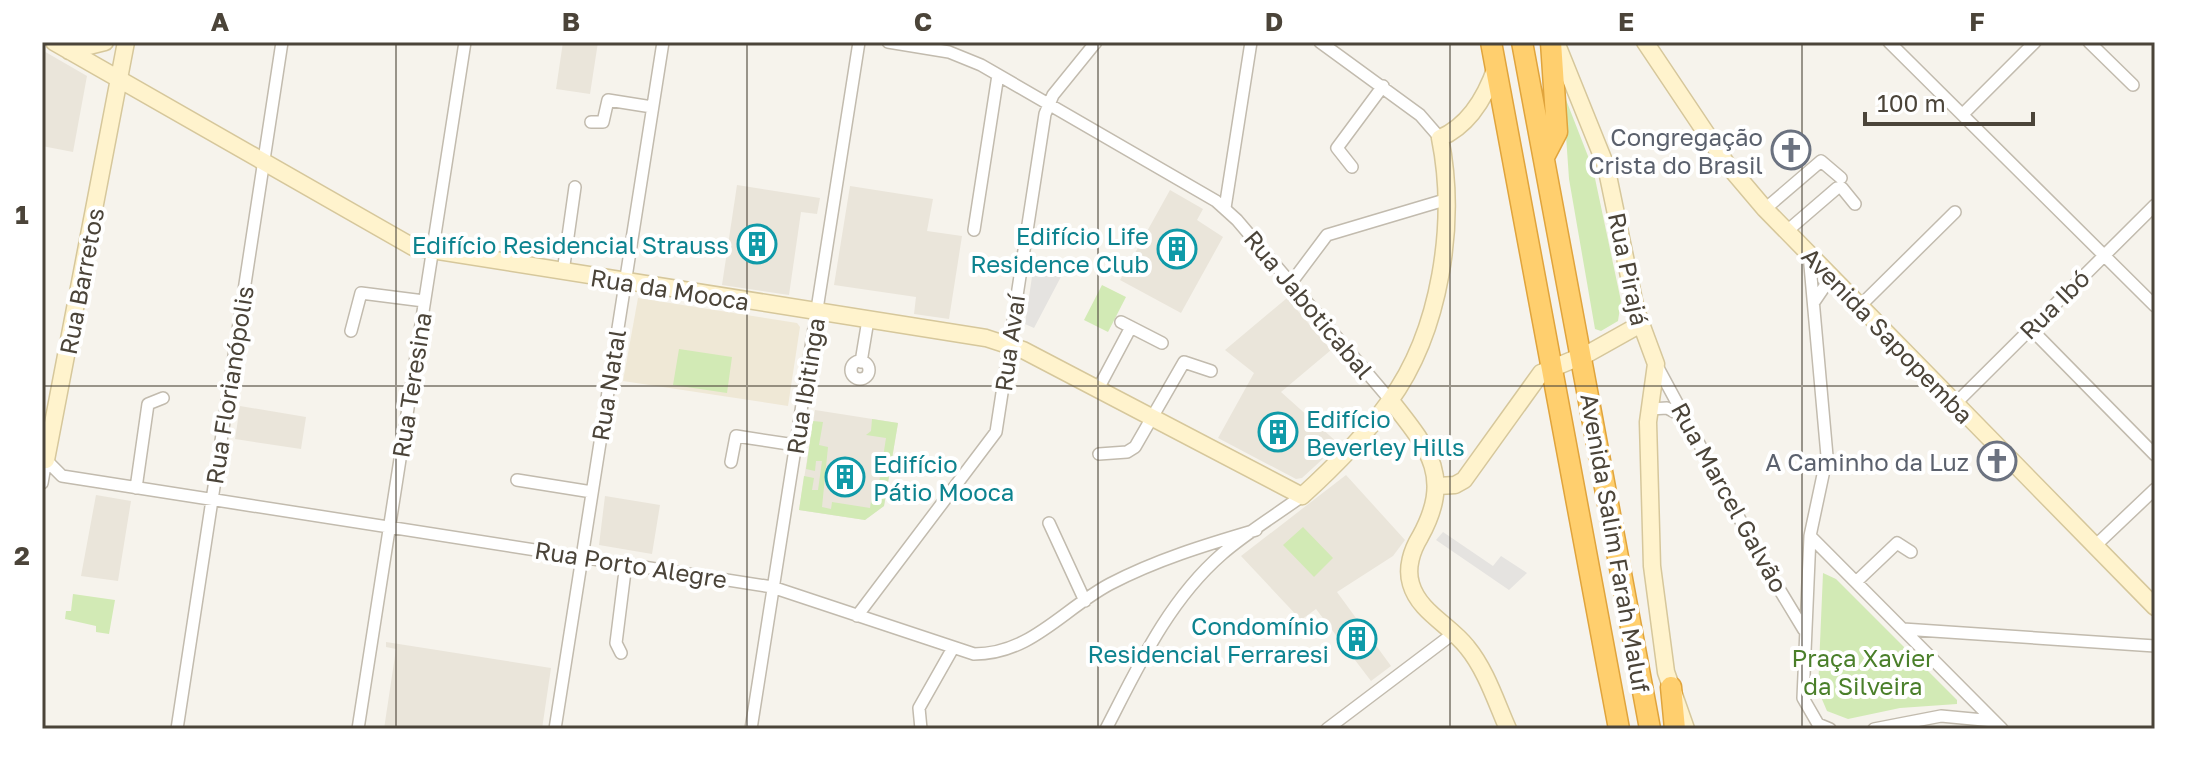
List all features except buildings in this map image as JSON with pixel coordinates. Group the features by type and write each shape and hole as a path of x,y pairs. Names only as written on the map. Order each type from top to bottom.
{"highway":[{"name":"Avenida Salim Farah Maluf","path":"1491,42 1619,729"},
{"name":"Avenida Salim Farah Maluf","path":"1522,42 1650,729"},
{"path":"1544,157 1557,132 1553,42"},
{"path":"1671,687 1675,729"}],"main road":[{"name":"Rua da Mooca","path":"54,42 409,245 432,252 986,338 1009,345 1098,389 1302,496"},
{"path":"69,51 105,42"},
{"name":"Rua Barretos","path":"44,459 121,80 126,42"},
{"name":"Rua Pirajá","path":"1553,42 1606,166 1639,325 1656,364"},
{"name":"Avenida Sapopemba","path":"1645,42 1726,163 1765,209 2155,607"},
{"path":"1302,496 1348,452 1391,401 1412,359 1437,290 1445,245 1448,199 1440,138 1469,117 1487,92 1496,67"},
{"path":"1508,729 1476,659 1454,633 1416,598 1409,580 1410,561 1430,518 1438,486 1455,485 1464,480 1538,376 1639,325"},
{"path":"1656,364 1647,445 1652,566 1658,628 1671,687 1686,729"},
{"name":"Rua Jaboticabal","path":"1391,401 1425,446 1438,486"}],"street":[{"name":"Rua Florianópolis","path":"177,729 282,42"},
{"name":"Rua Teresina","path":"358,729 465,42"},
{"name":"Rua Natal","path":"555,729 663,42"},
{"name":"Rua Ibitinga","path":"751,729 859,42"},
{"name":"Rua Jaboticabal","path":"888,42 949,52 998,75 1225,208 1391,401"},
{"name":"Rua Avaí","path":"857,616 991,442 998,422 1048,105 1096,42"},
{"path":"1225,208 1251,42"},
{"path":"1320,42 1383,86 1432,126 1440,138"},
{"path":"1889,42 2155,306"},
{"path":"1963,114 2035,42"},
{"path":"2089,42 2133,85"},
{"path":"974,230 998,75"},
{"path":"1352,167 1337,148 1383,86"},
{"path":"591,122 603,122 608,100 652,107"},
{"path":"1765,209 1821,161 1841,178"},
{"path":"563,272 575,187"},
{"path":"1787,231 1837,188 1842,188 1855,204"},
{"path":"1291,283 1327,235 1448,199"},
{"name":"Rua Ibó","path":"1955,404 2155,205"},
{"path":"1860,306 1955,212"},
{"path":"1809,254 1827,456 1810,536 1803,698 1808,713 1818,724 1830,729"},
{"path":"1814,302 1831,277"},
{"path":"351,331 361,293 424,301"},
{"path":"861,362 868,320"},
{"path":"1098,389 1126,324 1162,343"},
{"path":"2030,328 2155,455"},
{"path":"1099,454 1130,451 1153,418 1184,362 1211,371"},
{"name":"Rua Marcel Galvão","path":"1656,364 1764,564 1805,630"},
{"path":"136,488 148,404 163,398"},
{"path":"1650,409 1667,408 1687,418"},
{"path":"731,462 736,436 795,445"},
{"name":"Rua Barretos","path":"42,483 44,459"},
{"name":"Rua Porto Alegre","path":"44,459 62,476 772,587 974,654 996,654 1015,648 1107,586 1188,550 1256,530"},
{"path":"517,480 592,492"},
{"path":"2095,546 2155,489"},
{"path":"1106,729 1153,639 1204,573 1222,554 1302,496"},
{"path":"1049,523 1085,601"},
{"path":"1810,536 1998,725"},
{"path":"1856,582 1897,543 1911,552"},
{"path":"1188,550 1201,564 1204,573"},
{"path":"621,653 616,643 626,563"},
{"path":"1903,629 2155,646"},
{"path":"1327,729 1454,633"},
{"path":"921,729 919,708 953,648"},
{"path":"1874,729 1941,716 1998,725"}],"shaded area":[{"path":"563,42 598,42 590,94 556,89"},
{"path":"42,50 87,76 73,152 42,146"},
{"path":"737,185 820,198 817,214 801,212 789,295 722,285"},
{"path":"850,186 933,199 927,231 962,236 949,319 914,314 916,297 834,285"},
{"path":"1170,190 1203,209 1197,220 1223,237 1181,313 1120,280"},
{"path":"1034,263 1064,271 1034,328 1025,324"},
{"path":"638,298 797,323 800,327 788,406 623,381"},
{"path":"1287,298 1331,350 1281,392 1339,444 1302,478 1296,479 1218,438 1254,373 1225,350"},
{"path":"240,406 306,417 301,449 235,439"},
{"path":"815,410 898,423 884,506 865,520 799,510"},
{"path":"1346,475 1405,540 1393,556 1337,592 1391,666 1371,681 1316,609 1301,620 1241,556"},
{"path":"96,495 131,501 118,581 81,576"},
{"path":"605,496 660,505 652,554 599,545"},
{"path":"1443,532 1493,566 1501,556 1527,573 1509,590 1436,540"},
{"path":"386,642 551,668 542,729 384,729 396,649 386,647"}],"green space":[{"path":"1563,92 1593,169 1621,301 1618,321 1601,331 1595,329 1569,179"},
{"path":"1102,285 1126,297 1108,332 1084,320"},
{"path":"679,349 732,357 727,393 673,385"},
{"path":"872,419 898,423 884,506 865,520 799,510 804,476 814,478 812,490 818,490 822,461 816,461 815,471 806,469 813,421 823,422 819,445 828,447 822,507 831,509 832,502 870,508 874,482 879,483 886,438 866,435 871,431"},
{"path":"1303,527 1333,558 1314,577 1283,545"},
{"name":"Praça Xavier da Silveira","path":"1823,573 1836,579 1957,700 1957,704 1900,708 1848,719 1827,711 1818,690"},
{"path":"73,594 115,600 109,634 96,632 96,626 65,619 66,611 71,611"}],"place":[{"name":"Congregação Crista do Brasil","path":"1791,150"},
{"name":"Edifício Residencial Strauss","path":"757,244"},
{"name":"Edifício Life Residence Club","path":"1177,249"},
{"name":"Edifício Beverley Hills","path":"1278,432"},
{"name":"A Caminho da Luz","path":"1997,461"},
{"name":"Edifício Pátio Mooca","path":"845,477"},
{"name":"Condomínio Residencial Ferraresi","path":"1357,639"}]}
